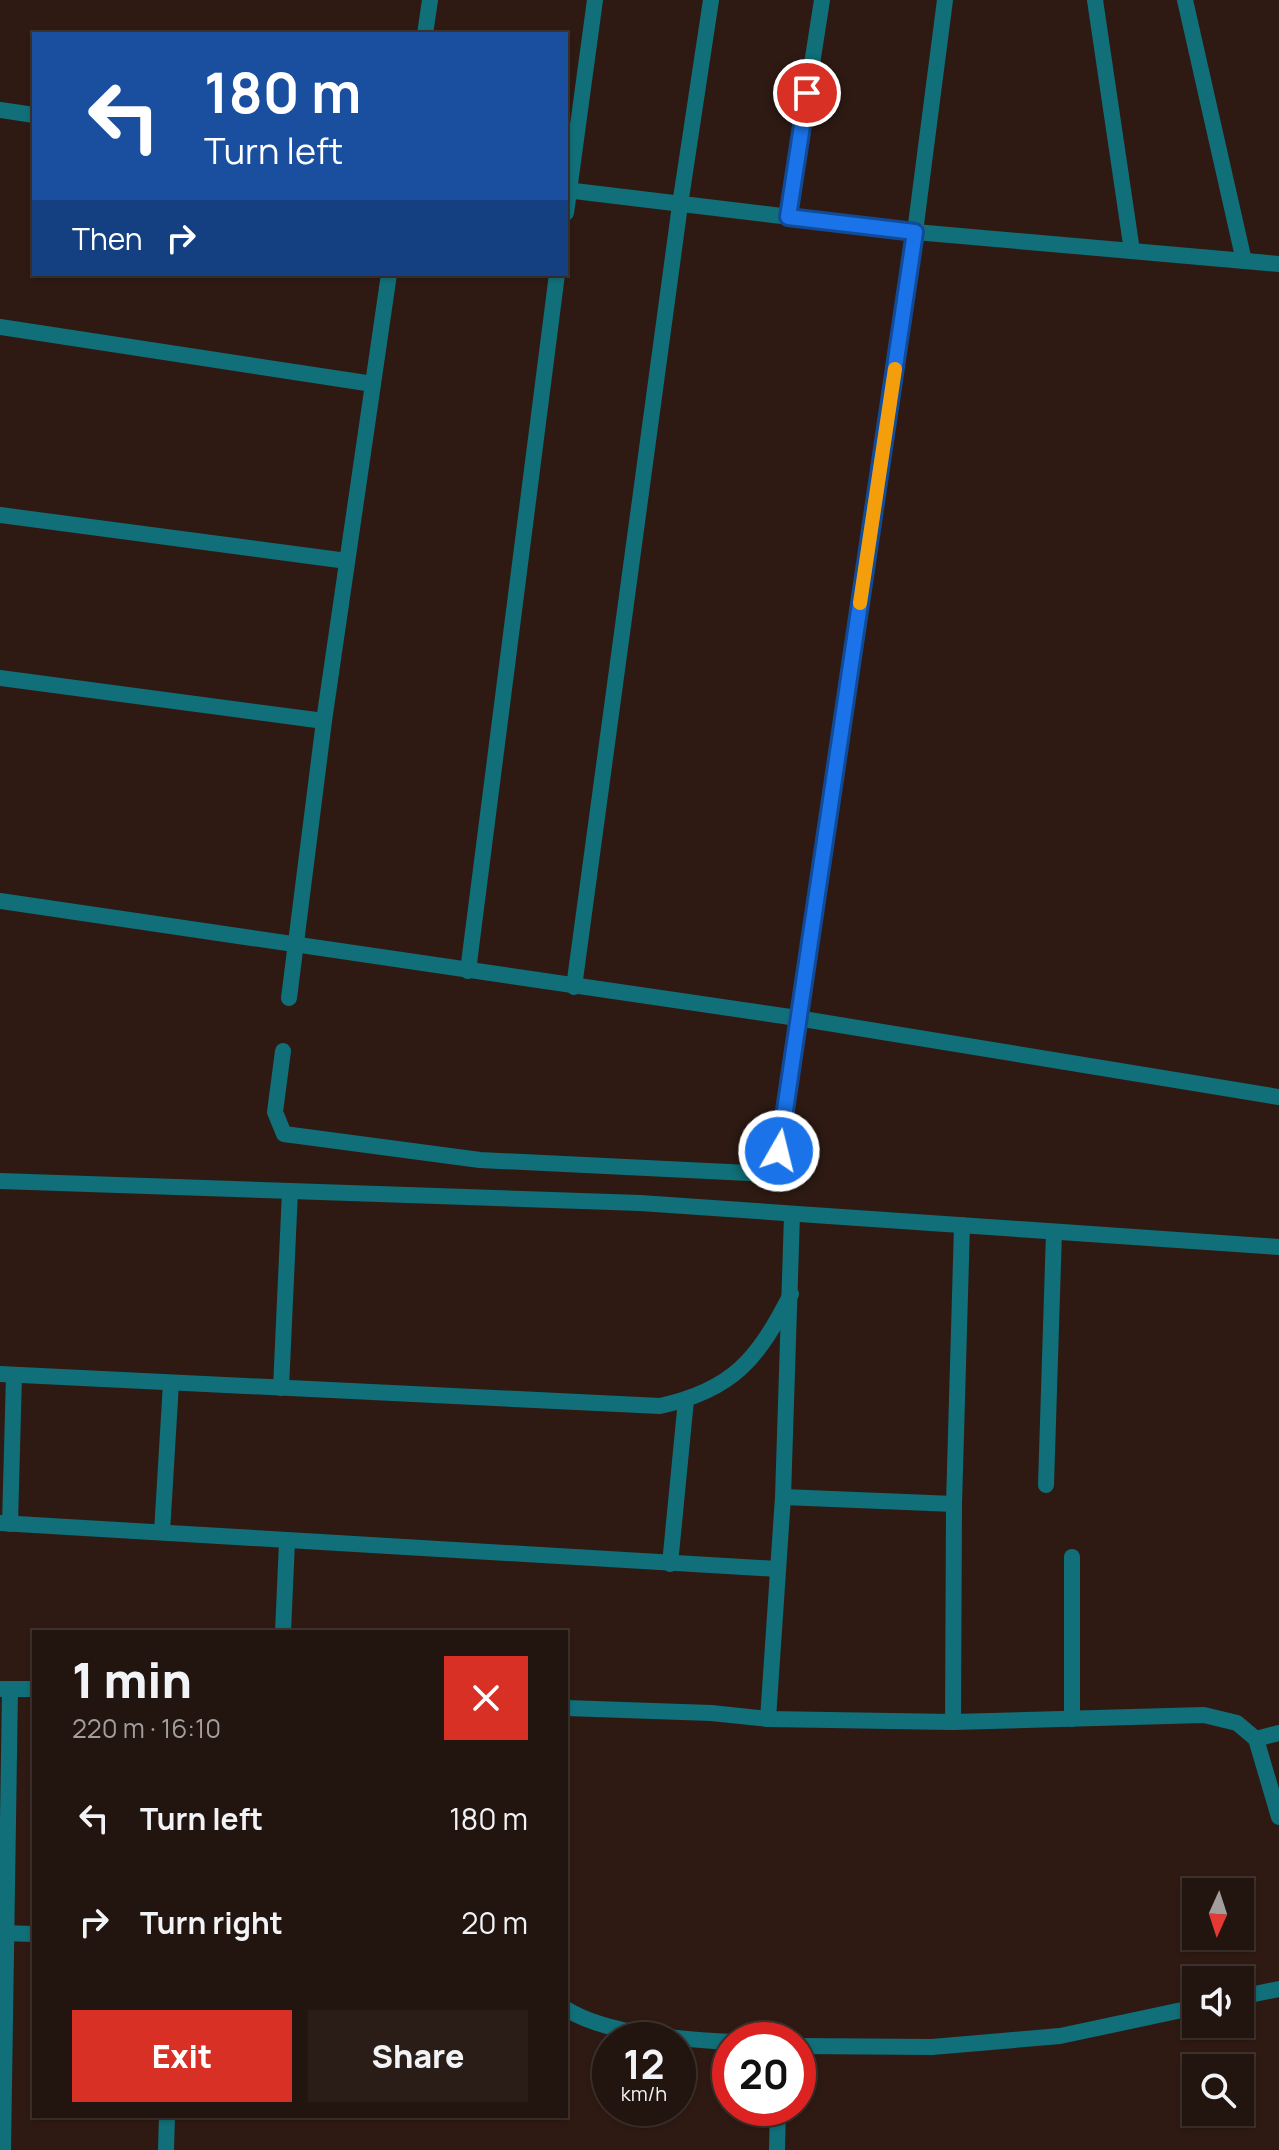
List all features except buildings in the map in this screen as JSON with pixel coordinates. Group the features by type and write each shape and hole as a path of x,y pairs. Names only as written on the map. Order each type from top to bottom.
{"street":[{"path":"425,32 430,0"},
{"path":"595,0 568,190 915,232 1279,264"},
{"path":"574,987 680,205 711,0"},
{"path":"788,217 822,0"},
{"path":"283,1051 275,1112 284,1134 480,1160 749,1173 779,1151 915,232 945,0"},
{"path":"1095,0 1132,251"},
{"path":"1185,0 1244,261"},
{"path":"0,110 32,115"},
{"path":"289,998 324,721 389,276"},
{"path":"468,971 557,276"},
{"path":"0,327 373,384"},
{"path":"0,515 347,561"},
{"path":"0,678 324,721"},
{"path":"0,901 797,1018 1279,1097"},
{"path":"0,1181 640,1203 1279,1247"},
{"path":"281,1388 290,1191"},
{"path":"768,1719 783,1497 792,1215"},
{"path":"953,1722 954,1504 962,1225"},
{"path":"1046,1485 1054,1232"},
{"path":"778,1569 5,1524 7,1375 660,1406 686,1400 726,1382 755,1355 772,1332 791,1294"},
{"path":"162,1532 171,1383"},
{"path":"670,1564 686,1400"},
{"path":"783,1497 954,1504"},
{"path":"283,1630 287,1542"},
{"path":"1072,1557 1072,1719"},
{"path":"3,2150 5,1689 32,1689"},
{"path":"568,1708 711,1713 768,1719 953,1722 1204,1715 1237,1723 1256,1739 1279,1817"},
{"path":"1256,1739 1279,1733"},
{"path":"3,1933 32,1934"},
{"path":"1254,1994 1279,1989"},
{"path":"568,2010 579,2018 646,2035 712,2040"},
{"path":"816,2046 932,2047 1060,2036 1182,2010"},
{"path":"166,2150 167,2118"},
{"path":"777,2150 778,2126"}],"slow traffic":[{"path":"860,603 895,369"}],"route":[{"path":"779,1151 915,232 788,217 807,93"}]}
